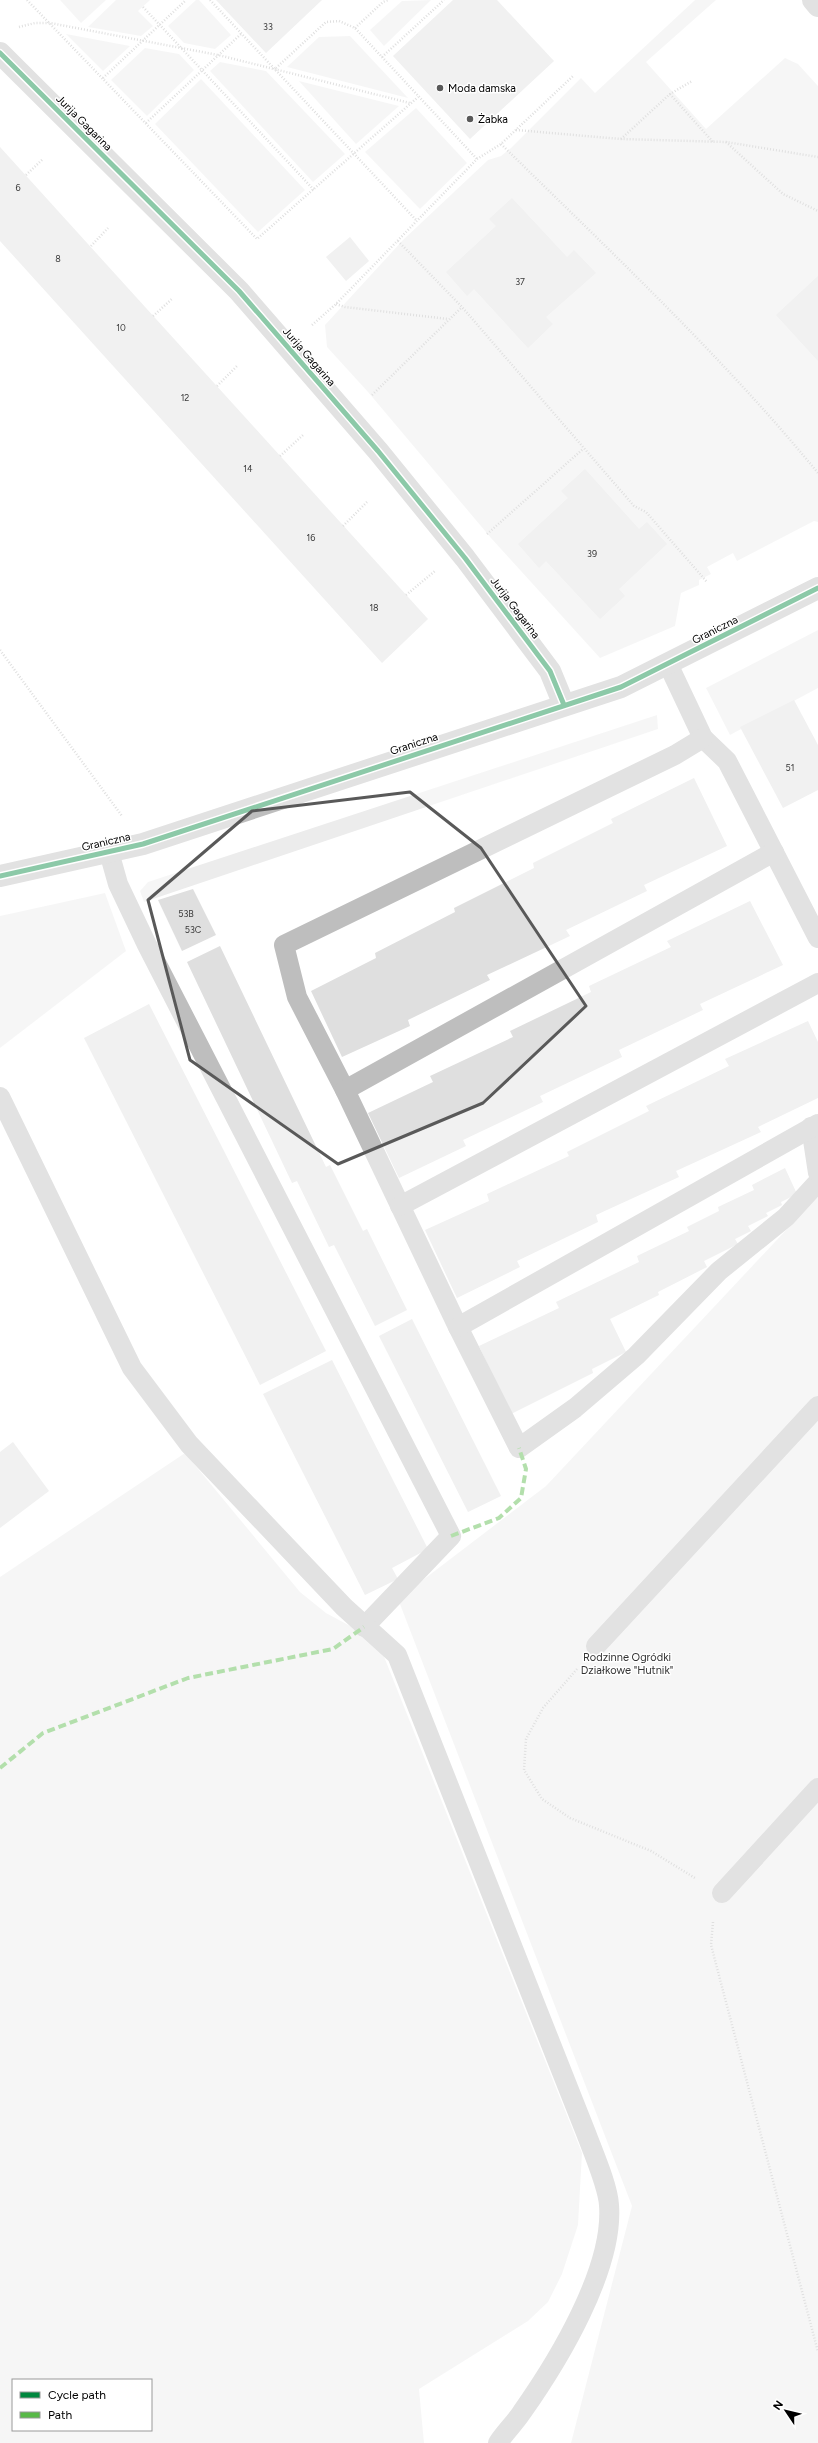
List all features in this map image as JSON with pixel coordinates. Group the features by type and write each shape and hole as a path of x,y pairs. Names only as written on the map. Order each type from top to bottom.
{"street":[{"path":"813,0 818,6"},
{"name":"Jurija Gagarina","path":"0,54 239,290 378,451 465,558 550,671 564,705"},
{"name":"Graniczna","path":"0,876 143,844 621,687 818,588"}],"lane":[{"path":"668,664 703,738 727,761 818,938"},
{"path":"703,738 668,758 284,945 297,997 345,1090 458,1327 519,1448 575,1408 636,1356 719,1271 786,1218 818,1182"},
{"path":"109,852 118,884 147,945 451,1536 364,1627"},
{"path":"345,1090 774,852"},
{"path":"400,1206 818,983"},
{"path":"0,1097 132,1368 189,1444 364,1627 397,1655 586,2133 610,2204 608,2234 589,2295 557,2358 522,2413 498,2443"},
{"path":"458,1327 815,1125 818,1173"},
{"path":"596,1646 818,1406"},
{"path":"722,1894 818,1788"}],"path":[{"path":"27,0 257,239 418,97"},
{"path":"103,78 186,0"},
{"path":"210,0 276,68 417,221"},
{"path":"355,28 382,1 388,0"},
{"path":"382,57 444,0"},
{"path":"143,7 314,190"},
{"path":"276,68 326,22 339,20 355,28 477,160"},
{"path":"11,28 35,23 50,23 141,41 181,47 276,68 411,103"},
{"path":"146,123 242,33"},
{"path":"309,327 336,304 477,160 501,144 573,76"},
{"path":"621,139 670,94 692,81"},
{"path":"670,94 714,142"},
{"path":"516,130 621,139 726,142 818,157"},
{"path":"726,142 783,194 818,211"},
{"path":"501,144 701,341 780,427 818,473"},
{"path":"26,175 43,159"},
{"path":"91,246 108,228"},
{"path":"398,240 462,307 580,442 583,449 634,506 646,512 707,582"},
{"path":"154,316 173,298"},
{"path":"336,304 345,307 449,319"},
{"path":"370,397 462,307"},
{"path":"217,386 238,365"},
{"path":"280,456 303,435"},
{"path":"483,538 583,449"},
{"path":"343,526 367,502"},
{"path":"406,595 440,568"},
{"path":"0,650 143,844"},
{"path":"596,1646 543,1708 526,1739 524,1770 542,1798 570,1818 651,1850 722,1894"},
{"path":"711,1945 818,2352"}],"highlighted area":[{"path":"410,792 481,848 586,1006 483,1103 338,1164 190,1060 148,900 252,811"}],"green space":[{"path":"60,0 106,0 81,23"},
{"path":"116,0 150,0 138,11 153,26 141,36 88,27"},
{"path":"196,0 199,0 231,35 215,49 184,43 168,26"},
{"path":"431,0 384,46 370,30 402,1"},
{"path":"695,0 716,0 646,62 706,129 785,58 798,64 818,86 818,522 814,521 737,561 733,553 707,567 711,574 699,580 699,585 681,593 675,626 600,658 491,538 368,392 327,347 325,325 403,240 488,160 501,156 511,148 581,78 595,93"},
{"path":"66,34 130,46 103,71"},
{"path":"350,36 408,98 287,67 319,37"},
{"path":"145,48 179,54 194,70 147,116 111,80"},
{"path":"220,62 266,71 345,154 313,182 210,71"},
{"path":"201,79 305,190 258,232 155,124"},
{"path":"299,81 399,106 356,144"},
{"path":"416,108 467,163 420,209 365,152"},
{"path":"818,630 818,688 730,735 706,688"},
{"path":"657,715 658,729 144,902 140,891 148,882"},
{"path":"105,893 126,951 0,1048 0,916"},
{"name":"Rodzinne Ogródki Działkowe \"Hutnik\"","path":"818,1196 818,2443 571,2443 632,2206 398,1599 546,1486"},
{"path":"185,1453 300,1592 326,1613 352,1627 383,1654 582,2153 578,2225 562,2274 548,2302 528,2321 419,2389 424,2443 0,2443 0,1577"}],"building":[{"path":"216,0 322,0 266,53"},
{"path":"453,0 497,0 554,61 470,139 393,56"},
{"path":"0,147 428,619 382,663 0,241"},
{"path":"512,198 567,257 574,250 596,273 546,317 553,324 528,348 474,289 467,296 446,272 496,226 489,219"},
{"path":"350,237 369,261 346,281 326,257"},
{"path":"818,276 818,361 776,315"},
{"path":"585,469 639,529 647,522 667,544 619,589 625,596 600,619 546,561 539,568 518,544 568,498 561,491"},
{"path":"794,700 818,745 818,790 783,808 740,727"},
{"path":"694,778 727,846 644,885 647,891 566,930 570,936 487,975 490,980 408,1020 410,1026 342,1057 311,991 376,958 375,953 455,912 454,908 534,868 533,863 613,823 611,819"},
{"path":"193,889 216,935 182,951 158,900"},
{"path":"750,901 783,965 700,1004 703,1010 619,1050 622,1057 540,1096 543,1102 463,1140 466,1146 399,1178 368,1113 433,1082 430,1076 513,1037 510,1031 591,992 589,986 671,947 667,941"},
{"path":"220,946 326,1167 330,1165 363,1231 367,1229 407,1310 375,1326 334,1245 329,1247 297,1181 292,1183 187,962"},
{"path":"149,1004 326,1351 260,1385 84,1038"},
{"path":"808,1021 818,1042 818,1098 758,1127 761,1132 676,1171 679,1177 596,1215 598,1222 517,1261 520,1267 457,1298 425,1230 489,1201 487,1194 569,1156 567,1152 649,1111 646,1106 729,1066 725,1059"},
{"path":"785,1168 797,1194 781,1202 782,1205 766,1213 768,1216 748,1226 751,1231 735,1239 738,1244 704,1261 707,1267 658,1292 659,1295 610,1319 626,1352 592,1369 593,1373 511,1414 479,1346 559,1308 556,1302 639,1262 637,1256 689,1231 687,1227 719,1211 718,1207 754,1190 752,1185"},
{"path":"412,1319 501,1496 468,1512 379,1336"},
{"path":"332,1360 428,1549 392,1568 398,1579 365,1595 263,1394"},
{"path":"13,1442 49,1491 0,1528 0,1452"}],"marked path":[{"path":"451,1536 499,1518 521,1498 526,1469 519,1448"},
{"path":"0,1768 43,1733 188,1678 333,1649 364,1627"}],"cycle path":[{"path":"0,53 239,291 378,451 465,558 550,671 564,705"},
{"path":"0,876 143,844 621,687 818,588"}],"place":[{"name":"Moda damska","path":"440,88"},
{"name":"Żabka","path":"470,119"}]}
